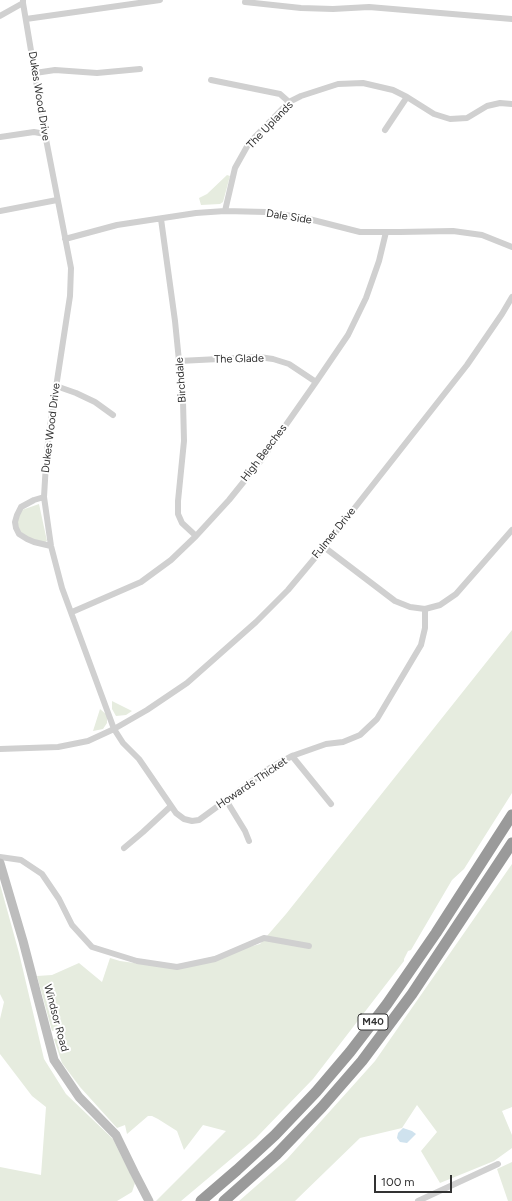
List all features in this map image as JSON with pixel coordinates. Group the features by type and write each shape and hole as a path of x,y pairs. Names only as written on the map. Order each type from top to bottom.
{"highway":[{"name":"M40","path":"201,1201 275,1135 316,1092 350,1052 387,1004 436,933 512,815"},
{"name":"M40","path":"224,1201 276,1155 322,1107 362,1061 412,994 512,843"}],"main road":[{"name":"Windsor Road","path":"0,862 23,941 54,1060 79,1098 116,1135 149,1201"}],"street":[{"path":"26,19 160,0"},
{"path":"0,16 23,1"},
{"name":"Dukes Wood Drive","path":"23,1 45,134 64,239 71,268 70,296 46,463 44,497 51,546 62,588 114,729"},
{"path":"245,2 300,8 333,9 369,3 512,19"},
{"path":"35,73 55,70 97,74 140,69"},
{"path":"211,80 280,94 289,102"},
{"name":"The Uplands","path":"225,211 235,168 249,143 289,102 301,96 338,84 363,83 393,90 434,114 450,119 467,118 487,106 500,103 512,104"},
{"path":"386,130 407,97"},
{"path":"0,137 34,132 45,134"},
{"path":"0,211 57,200"},
{"name":"Dale Side","path":"64,239 117,225 196,213 225,211 266,212 305,218 360,232 453,231 482,236 512,247"},
{"name":"Birchdale","path":"161,219 176,321 180,361 184,441 178,514 182,523 196,536"},
{"name":"High Beeches","path":"72,612 141,582 171,560 196,536 229,500 257,464 348,335 366,298 386,232"},
{"name":"Fulmer Drive","path":"114,729 147,710 187,683 261,617 288,590 467,365 512,297"},
{"name":"The Glade","path":"180,361 259,357 273,359 289,364 316,382"},
{"path":"56,386 76,392 95,402 113,415"},
{"path":"44,497 34,500 21,507 15,522 19,534 26,539 51,546"},
{"path":"324,546 395,601 410,607 425,609 440,605 456,594 512,530"},
{"name":"Howards Thicket","path":"114,729 123,743 139,759 176,813 184,819 192,821 198,820 270,768 292,756 326,744 343,742 360,734 377,719 421,646 425,628 425,609"},
{"path":"0,749 58,747 88,741 114,729"},
{"path":"292,756 331,804"},
{"path":"226,800 245,831 249,841"},
{"path":"124,848 144,832 171,806"},
{"path":"0,857 21,860 42,874 59,899 72,925 92,947 137,961 177,967 215,959 264,938 309,946"},
{"path":"418,1201 498,1164"}],"shaded area":[{"path":"227,175 230,176 223,202 220,204 201,205 199,198 207,194"},
{"path":"39,504 47,541 41,544 24,536 19,529 17,521 19,511"},
{"path":"512,630 512,793 464,869 452,880 411,950 408,951 404,961 313,1079 256,1138 181,1201 156,1201 226,1131 203,1125 184,1150 177,1131 152,1116 148,1116 127,1134 125,1125 117,1128 80,1087 62,1063 54,1039 57,1038 55,1030 52,1031 37,976 52,975 79,963 102,982 110,958 120,961 170,968 260,944 286,914"},
{"path":"112,701 132,711 126,715 116,716 112,709"},
{"path":"100,709 107,715 107,723 103,729 93,731"},
{"path":"512,864 512,1107 502,1111 512,1135 512,1148 494,1161 440,1183 421,1151 437,1132 417,1105 402,1128 360,1138 295,1201 239,1201 287,1159 375,1061"},
{"path":"0,884 19,953 44,1059 66,1094 113,1139 135,1183 132,1192 117,1201 0,1201 0,1167 41,1175 46,1107 32,1096 0,1054 0,1019 4,1002 0,994"},
{"path":"512,1162 512,1201 508,1201 497,1169"}],"water":[{"path":"403,1128 416,1134 407,1143 400,1142 397,1138 398,1133"}]}
